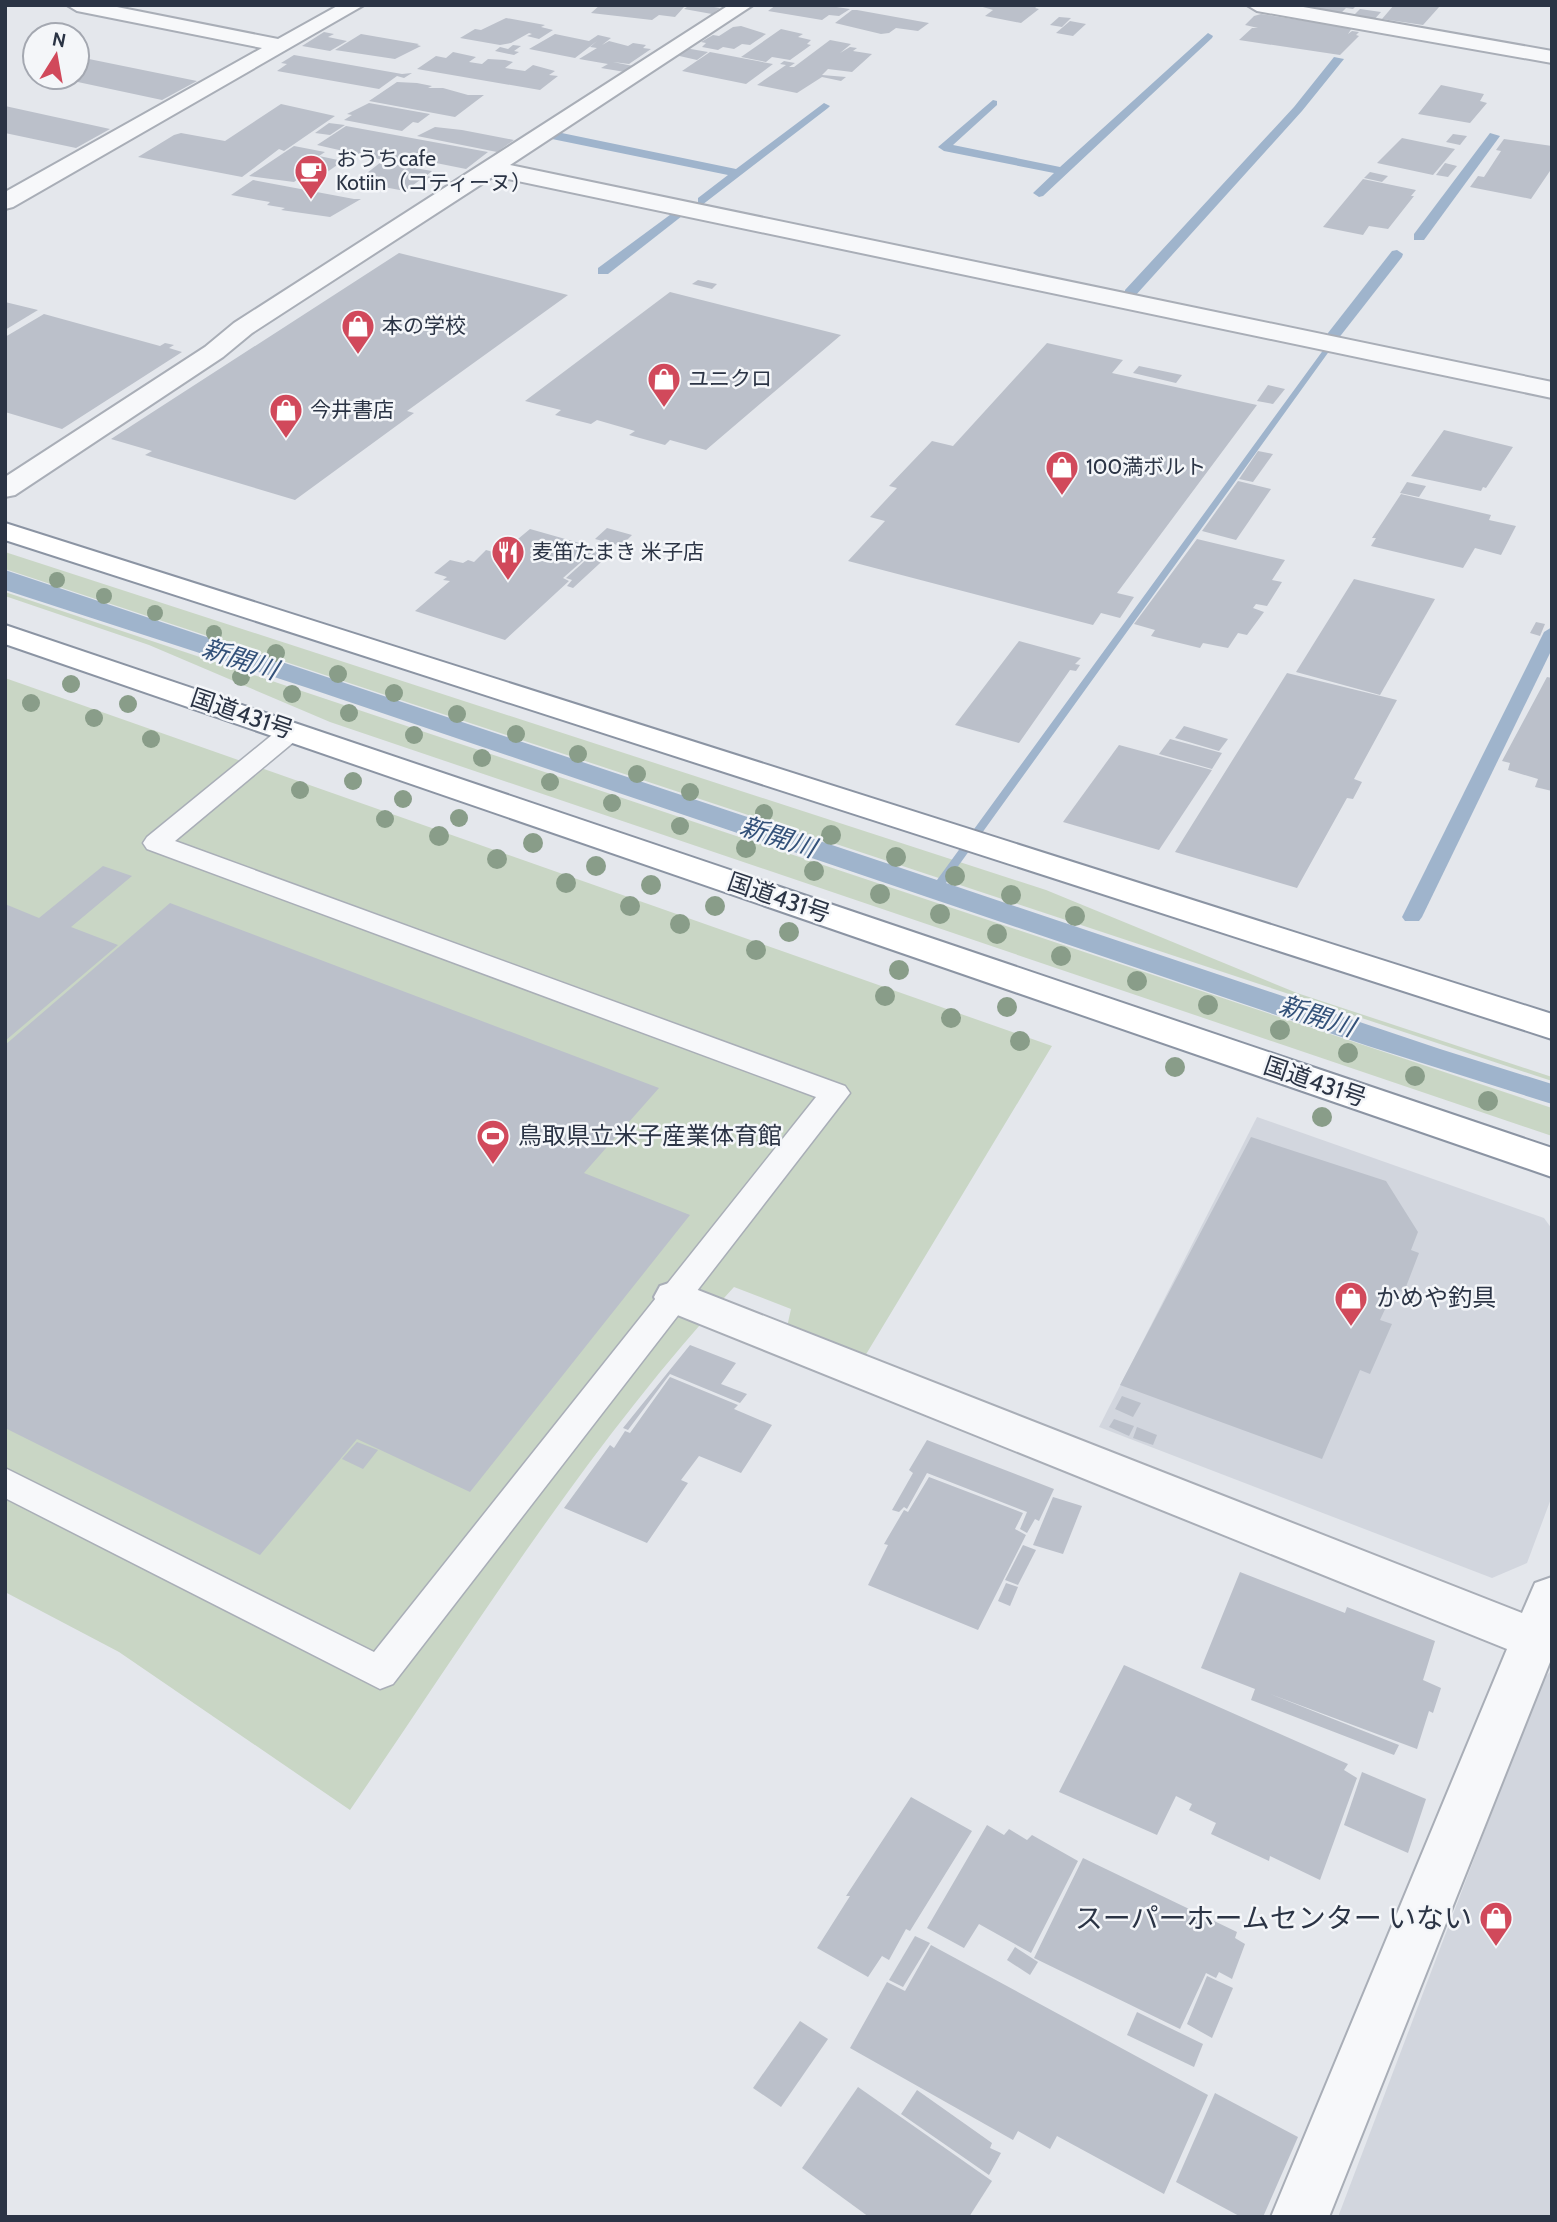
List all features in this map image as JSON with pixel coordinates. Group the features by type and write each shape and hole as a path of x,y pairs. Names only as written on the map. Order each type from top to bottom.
{"highway":[{"path":"5,531 1552,1027"},
{"name":"国道431号","path":"5,634 1552,1163"}],"street":[{"path":"77,5 281,46"},
{"path":"5,202 354,5"},
{"path":"5,489 214,352 243,328 743,5"},
{"path":"1257,5 1552,57"},
{"path":"490,168 1552,390"},
{"path":"675,1297 1543,1618 1300,2217"}],"lane":[{"path":"5,1482 380,1673 835,1093 156,844 292,731"}],"shaded area":[{"name":"かめや釣具","path":"1257,1117 1544,1218 1552,1229 1552,1496 1527,1563 1492,1578 1099,1427"},
{"name":"スーパーホームセンター いない","path":"1552,1670 1552,2217 1338,2217 1542,1680"}],"green space":[{"path":"5,552 1046,890 1297,993 1552,1077 1552,1081 5,569"},
{"path":"5,592 1552,1108 1552,1136 330,722 149,645 5,596"},
{"name":"鳥取県立米子産業体育館","path":"5,678 1052,1046 865,1356 787,1327 791,1309 734,1287 680,1348 580,1475 486,1608 350,1810 119,1652 5,1592"}],"water":[{"name":"新開川","path":"1324,349 1330,350 946,883 1552,1084 1552,1104 1368,1046 308,688 5,590 5,570 937,880"}],"building":[{"path":"600,5 684,7 675,17 659,15 652,20 591,13"},
{"path":"690,5 720,8 712,14 684,9"},
{"path":"776,5 823,5 850,9 839,16 829,15 822,20 768,11"},
{"path":"976,5 1039,5 1035,8 1039,9 1021,23 985,16 993,10"},
{"path":"1303,5 1357,5 1353,9 1346,8 1341,13"},
{"path":"1394,5 1440,6 1423,25 1382,19"},
{"path":"1360,9 1381,12 1372,22 1350,19"},
{"path":"852,10 929,23 918,31 896,28 881,34 835,23"},
{"path":"1261,14 1352,28 1348,34 1352,31 1359,32 1356,35 1359,36 1340,55 1239,40 1252,28 1258,28 1245,25 1254,16"},
{"path":"1059,17 1071,18 1062,27 1050,25"},
{"path":"506,18 545,25 541,27 553,30 539,39 527,36 532,34 529,33 511,43 500,45 460,38 475,29 481,30"},
{"path":"1070,21 1086,24 1073,36 1056,33"},
{"path":"741,26 766,34 750,45 742,44 734,49 702,47 706,43 701,42 713,35 719,36 733,27"},
{"path":"781,29 803,34 798,37 811,40 807,44 811,45 790,60 772,57 766,62 741,57"},
{"path":"324,32 334,34 328,37 347,41 330,51 302,46"},
{"path":"361,34 421,46 395,59 335,50"},
{"path":"555,34 589,41 598,35 611,38 602,45 609,41 628,46 633,43 646,45 643,48 651,49 629,64 613,62 633,66 625,72 601,68 608,64 579,59 597,48 590,47 597,41 575,58 529,49"},
{"path":"830,40 851,44 840,53 850,47 857,48 853,51 872,54 852,72 828,69 822,75 846,77 841,81 822,77 797,93 757,85 786,65 780,64 784,61 795,63 789,67 794,67"},
{"path":"513,45 521,46 514,51 519,52 514,55 495,51 500,47 508,49"},
{"path":"685,48 708,52 697,60 675,55"},
{"path":"453,52 476,57 469,62 482,64 488,59 505,60 513,62 505,68 525,71 533,65 555,71 549,75 558,76 540,90 417,69 436,56 446,58"},
{"path":"710,52 773,64 746,84 682,71"},
{"path":"294,55 402,74 412,73 404,78 397,76 379,89 277,71 287,64 281,63"},
{"path":"91,59 197,81 162,100 91,85"},
{"path":"397,82 417,83 432,86 428,88 443,88 468,95 484,95 455,117 369,101"},
{"path":"1441,85 1484,94 1480,101 1487,103 1470,123 1418,114"},
{"path":"369,103 430,114 402,131 344,120 352,115 347,114"},
{"path":"281,104 335,116 284,151 279,149 242,177 138,157 181,133 225,141"},
{"path":"5,106 110,129 76,148 5,133"},
{"path":"329,123 345,125 330,135 315,133"},
{"path":"346,126 488,152 466,169 406,157 401,160 383,160 317,145"},
{"path":"435,127 514,140 497,152 417,136"},
{"path":"1453,134 1467,136 1460,145 1446,142"},
{"path":"1402,138 1455,149 1433,175 1377,163"},
{"path":"1504,139 1552,146 1552,168 1531,199 1470,187 1478,176 1484,177 1501,151 1496,150"},
{"path":"294,146 325,152 319,156 343,161 320,177 305,174 294,182 249,176"},
{"path":"381,162 432,171 426,176 432,177 426,181 420,180 405,191 373,185 367,189 350,186 350,183 356,179 353,184"},
{"path":"1445,163 1457,166 1448,177 1436,175"},
{"path":"1370,172 1388,176 1382,182 1364,178"},
{"path":"1363,179 1416,190 1388,229 1369,226 1363,235 1323,227"},
{"path":"253,180 361,199 330,217 281,210 285,208 267,205 270,202 231,195"},
{"path":"399,253 568,295 407,411 414,413 295,500 145,455 152,451 111,439"},
{"path":"698,280 717,284 712,289 692,284"},
{"path":"670,292 841,335 706,450 670,440 665,445 629,435 635,431 597,420 591,424 555,415 561,410 525,401"},
{"path":"5,302 38,310 5,330"},
{"path":"44,314 160,346 165,343 174,345 169,348 182,352 62,429 5,412 5,337"},
{"path":"1047,343 1123,360 1112,373 1257,405 1117,593 1134,597 1120,618 1101,613 1093,625 848,561 885,521 870,517 897,488 889,486 932,441 953,446"},
{"path":"1139,366 1182,375 1176,383 1133,373"},
{"path":"1268,385 1285,389 1273,404 1257,401"},
{"path":"1444,430 1513,447 1486,488 1483,487 1481,491 1411,476"},
{"path":"1258,451 1273,454 1253,482 1239,479"},
{"path":"1238,481 1271,489 1236,540 1202,531"},
{"path":"1407,482 1426,486 1419,497 1400,493"},
{"path":"1401,494 1491,515 1489,520 1516,526 1501,555 1475,548 1463,568 1371,546 1376,538 1372,538"},
{"path":"607,528 632,535 621,546 595,539"},
{"path":"530,529 597,548 563,578 569,581 505,640 415,611 450,581 443,580 447,577 434,573 450,560 474,562 486,550 500,554"},
{"path":"1197,539 1285,560 1272,580 1282,582 1267,606 1256,604 1253,608 1264,612 1247,635 1238,633 1228,648 1203,643 1200,648 1151,636 1155,630 1134,624"},
{"path":"597,550 611,553 573,588 567,586 572,580 566,578"},
{"path":"1354,579 1435,599 1380,695 1296,672"},
{"path":"1536,622 1545,624 1540,636 1530,633"},
{"path":"1019,641 1081,658 1075,664 1080,665 1076,671 1070,670 1019,743 955,725"},
{"path":"1287,673 1397,700 1354,779 1362,782 1353,799 1347,798 1297,888 1175,852"},
{"path":"1547,677 1552,678 1552,791 1535,787 1538,779 1508,770 1510,763 1502,761"},
{"path":"1184,726 1228,739 1219,751 1175,738"},
{"path":"1170,739 1222,753 1212,769 1159,754"},
{"path":"1119,745 1212,770 1159,850 1063,822"},
{"path":"103,866 132,876 71,927 118,945 5,1041 5,904 39,918"},
{"path":"170,903 659,1088 584,1173 690,1215 470,1492 357,1439 260,1555 5,1428 5,1045"},
{"path":"1251,1137 1386,1181 1418,1232 1411,1250 1419,1253 1404,1292 1394,1290 1380,1320 1392,1324 1370,1374 1360,1370 1322,1459 1120,1385"},
{"path":"690,1345 736,1363 721,1384 747,1394 740,1403 670,1374 628,1430 623,1428"},
{"path":"670,1377 738,1405 734,1409 772,1425 741,1473 699,1456 681,1480 688,1483 647,1543 564,1508 610,1445 614,1448 625,1431 630,1433"},
{"path":"1122,1396 1141,1403 1133,1417 1115,1409"},
{"path":"1114,1419 1134,1426 1129,1436 1109,1427"},
{"path":"1137,1427 1157,1435 1153,1445 1133,1438"},
{"path":"927,1440 1054,1489 1039,1521 1035,1519 1027,1533 1020,1529 1027,1512 927,1473 907,1509 904,1507 899,1512 892,1510 913,1473 909,1470"},
{"path":"357,1442 378,1450 363,1469 342,1459"},
{"path":"929,1477 1023,1513 1015,1529 1026,1535 978,1630 868,1585 888,1545 884,1544 904,1510 908,1512"},
{"path":"1053,1497 1082,1506 1063,1554 1033,1545"},
{"path":"1023,1545 1036,1550 1018,1585 1005,1580"},
{"path":"1240,1572 1345,1613 1347,1607 1435,1641 1423,1680 1441,1688 1433,1713 1429,1711 1417,1749 1265,1692 1399,1745 1394,1755 1251,1700 1255,1689 1201,1668"},
{"path":"1006,1583 1018,1587 1010,1606 998,1601"},
{"path":"1124,1665 1348,1764 1344,1770 1357,1778 1320,1880 1270,1856 1269,1861 1211,1834 1216,1823 1189,1810 1192,1804 1176,1796 1157,1835 1059,1792"},
{"path":"1362,1772 1426,1799 1408,1853 1344,1825"},
{"path":"911,1797 972,1831 910,1931 906,1929 889,1960 882,1956 868,1977 817,1948 850,1896 846,1896"},
{"path":"987,1825 1004,1835 1009,1829 1027,1840 1032,1835 1078,1861 1031,1953 979,1924 964,1948 927,1928"},
{"path":"1083,1858 1237,1932 1235,1938 1245,1944 1232,1979 1219,1972 1216,1978 1206,1973 1180,2029 1034,1958"},
{"path":"915,1936 930,1943 903,1987 889,1980"},
{"path":"931,1945 1208,2095 1164,2194 1057,2136 1050,2149 1018,2131 1013,2140 850,2048 887,1982 905,1991"},
{"path":"1015,1947 1038,1962 1030,1975 1007,1960"},
{"path":"1207,1976 1233,1988 1212,2038 1187,2024"},
{"path":"1137,2012 1203,2044 1194,2067 1127,2035"},
{"path":"800,2021 828,2039 781,2107 753,2088"},
{"path":"858,2087 992,2181 969,2217 869,2217 802,2168"},
{"path":"917,2090 992,2143 990,2148 1001,2153 989,2175 901,2114"},
{"path":"1215,2093 1298,2137 1263,2217 1241,2217 1176,2182"}],"waterway":[{"path":"1063,171 1208,36"},
{"path":"1130,293 1298,109 1338,59"},
{"path":"993,103 944,147 1063,171"},
{"path":"738,173 824,106"},
{"path":"552,135 738,173"},
{"path":"1419,237 1494,136"},
{"path":"1039,193 1063,171"},
{"path":"702,201 738,173"},
{"path":"603,271 678,213"},
{"path":"1333,336 1397,254"},
{"path":"1412,917 1552,632"}],"place":[{"name":"おうちcafe Kotiin（コティーヌ）","path":"311,201"},
{"name":"本の学校","path":"358,356"},
{"name":"ユニクロ","path":"664,409"},
{"name":"今井書店","path":"286,440"},
{"name":"100満ボルト","path":"1062,497"},
{"name":"麦笛たまき 米子店","path":"508,582"},
{"name":"鳥取県立米子産業体育館","path":"493,1166"},
{"name":"かめや釣具","path":"1351,1328"},
{"name":"スーパーホームセンター いない","path":"1496,1948"}]}
